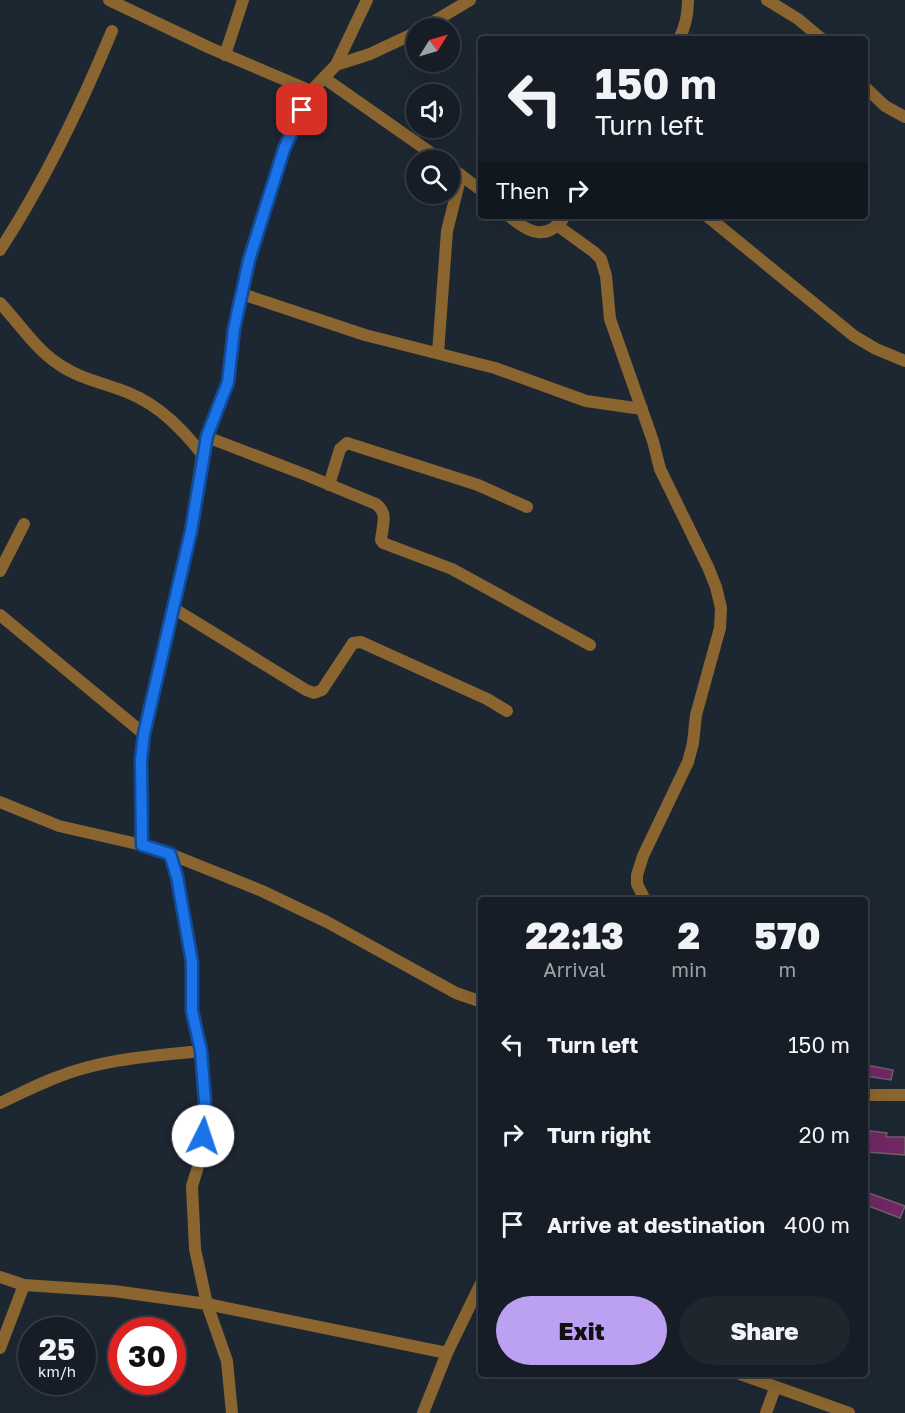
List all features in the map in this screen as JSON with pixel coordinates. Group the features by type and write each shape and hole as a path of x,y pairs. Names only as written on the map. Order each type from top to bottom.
{"street":[{"path":"109,0 225,55 311,91"},
{"path":"225,55 243,0"},
{"path":"142,845 141,759 144,734 191,531 202,454 228,382 234,329 249,260 284,149 311,91 336,65 367,0"},
{"path":"440,18 470,0"},
{"path":"680,36 688,16 688,0"},
{"path":"767,0 798,19 818,36"},
{"path":"0,250 44,179 85,96 112,31"},
{"path":"336,65 370,54 406,37"},
{"path":"324,78 427,150"},
{"path":"868,90 885,106 905,117"},
{"path":"438,353 447,231 461,175 478,188"},
{"path":"513,219 535,233 546,232 561,221 601,259 606,276 610,319 642,409 660,469 708,567 721,608 720,628 696,715 688,762 643,856 637,875 637,884 644,897"},
{"path":"711,219 854,336 876,349 905,361"},
{"path":"242,294 365,335 495,368 586,401 642,409"},
{"path":"0,303 34,344 56,362 75,374 129,393 153,406 180,426 202,454"},
{"path":"207,436 329,484 383,509 385,514 381,540 383,543 452,569 590,645"},
{"path":"329,484 340,448 347,443 478,485 527,507"},
{"path":"0,571 24,524"},
{"path":"173,608 314,693 322,690 353,643 362,642 487,699 507,711"},
{"path":"0,615 144,734"},
{"path":"0,802 59,826 142,845 170,854 262,891 327,922 456,993 478,1001"},
{"path":"170,854 177,877 192,962 192,1011 201,1051 205,1102 201,1157 192,1186 195,1249 207,1304 227,1361 232,1413"},
{"path":"0,1103 56,1077 90,1067 119,1060 201,1051"},
{"path":"868,1095 905,1095"},
{"path":"0,1277 24,1284 114,1292 207,1304 447,1353"},
{"path":"0,1348 24,1284"},
{"path":"423,1413 447,1353 477,1304"},
{"path":"748,1377 849,1413"},
{"path":"766,1413 775,1388"}],"building":[{"path":"868,1065 893,1070 891,1080 868,1076"},
{"path":"870,1131 887,1133 886,1137 905,1137 905,1155 868,1152"},
{"path":"868,1193 905,1206 900,1218 868,1206"}],"route":[{"path":"203,1136 205,1102 201,1051 192,1011 192,962 177,877 170,854 142,845 141,759 144,734 191,531 202,454 228,382 234,329 249,260 284,149 302,110"}]}
